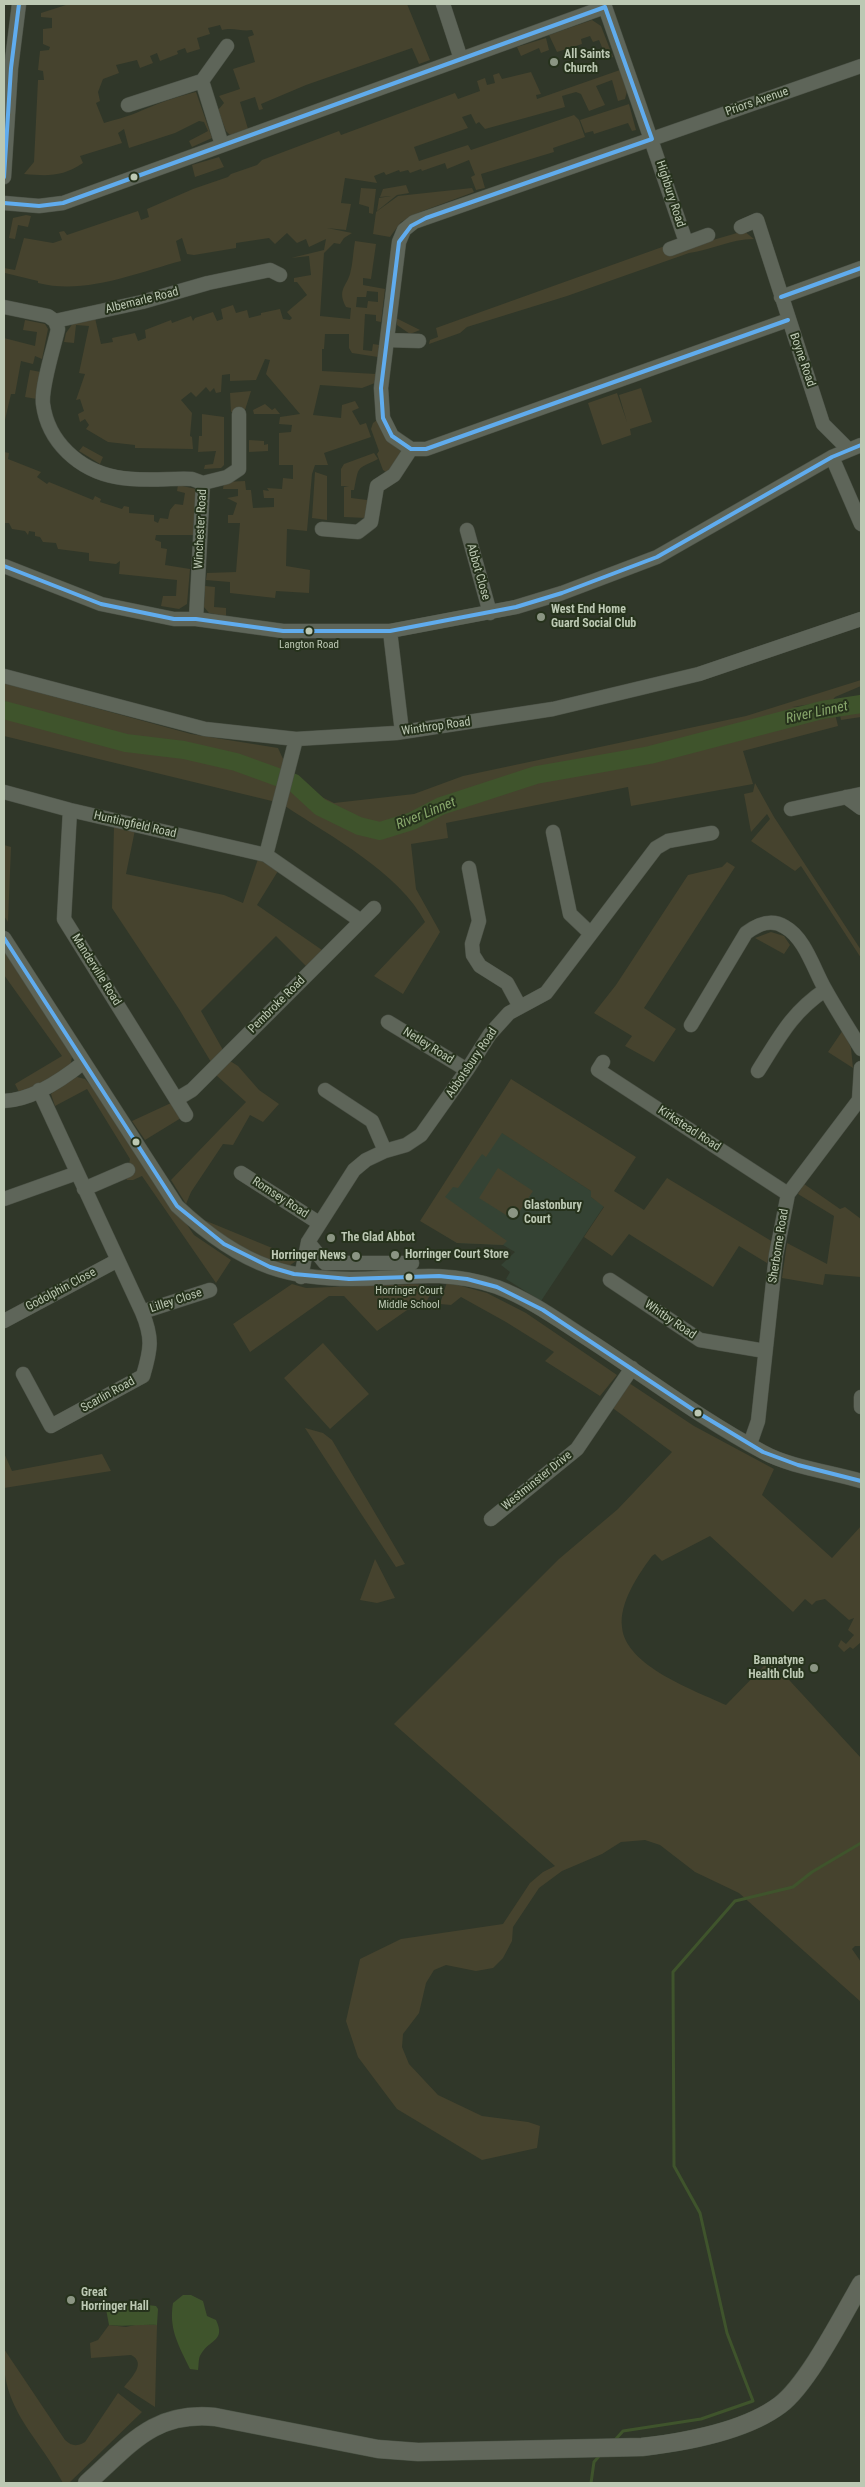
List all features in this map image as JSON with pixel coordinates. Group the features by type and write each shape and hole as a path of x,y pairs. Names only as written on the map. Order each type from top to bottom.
{"main road":[{"path":"87,2483 135,2440 154,2427 166,2420 194,2415 215,2417 378,2449 418,2452 613,2446 642,2447 677,2443 718,2432 755,2419 781,2405 800,2385 861,2284"}],"street":[{"path":"4,177 11,68 19,4"},
{"path":"442,4 461,59"},
{"path":"4,203 39,206 63,203 604,6"},
{"name":"Highbury Road","path":"604,6 652,139 686,242"},
{"path":"128,105 202,81 227,46"},
{"name":"Priors Avenue","path":"411,449 392,436 382,418 381,388 399,242 404,230 439,213 861,66"},
{"path":"202,81 222,145"},
{"name":"Boyne Road","path":"741,227 757,220 788,320 824,424 855,447"},
{"name":"Highbury Road","path":"670,248 708,235"},
{"path":"781,297 861,268"},
{"name":"Albemarle Road","path":"55,321 142,302 270,270 280,275"},
{"path":"4,307 48,316 55,321"},
{"path":"322,529 358,532 371,522 378,486 394,474 411,449 426,449 788,320"},
{"name":"Winchester Road","path":"55,321 58,329 43,402 49,427 63,449 81,464 98,472 118,477 192,479 204,482 196,619"},
{"path":"387,340 419,341"},
{"path":"204,482 227,477 239,469 239,414"},
{"path":"4,566 102,604 174,619 196,619 283,631 390,631 490,613 562,593 657,557 832,457 855,447"},
{"path":"832,457 861,524"},
{"name":"Abbot Close","path":"467,530 490,613"},
{"name":"Winthrop Road","path":"4,676 205,729 296,739 402,732 553,709 699,674 861,619"},
{"path":"390,631 402,732"},
{"path":"266,855 296,739"},
{"name":"Huntingfield Road","path":"4,792 70,810 266,855 361,921"},
{"path":"792,809 861,794"},
{"path":"846,797 861,808"},
{"name":"Manderville Road","path":"70,810 64,920 186,1115"},
{"path":"553,832 570,914 590,933"},
{"name":"Abbotsbury Road","path":"301,1277 308,1242 354,1170 366,1160 385,1151 406,1145 422,1135 490,1034 509,1013 546,992 656,848 668,841 712,833"},
{"path":"469,868 479,921 472,944 473,955 480,966 507,983 520,1007"},
{"name":"Pembroke Road","path":"177,1099 192,1090 374,908"},
{"path":"691,1025 746,933 758,924 772,922 785,926 794,935 861,1049"},
{"path":"4,938 177,1206 197,1226 236,1252 274,1269 301,1277 349,1279 438,1275 473,1280 499,1288 546,1311 750,1444 779,1459 861,1480"},
{"path":"758,1071 793,1016 825,990"},
{"name":"Netley Road","path":"388,1022 467,1070"},
{"path":"4,1101 22,1098 39,1090 84,1062"},
{"name":"Kirkstead Road","path":"603,1062 598,1070 788,1194"},
{"name":"Sherborne Road","path":"750,1444 758,1421 776,1255 788,1194 859,1100 861,1068"},
{"name":"Scarlin Road","path":"23,1374 51,1426 143,1376 151,1348 150,1330 39,1090"},
{"path":"325,1090 372,1121 385,1151"},
{"name":"Romsey Road","path":"241,1172 319,1223"},
{"path":"4,1198 77,1173"},
{"path":"84,1189 126,1174"},
{"path":"308,1242 325,1263 412,1263"},
{"name":"Godolphin Close","path":"4,1320 118,1260"},
{"name":"Whitby Road","path":"610,1280 700,1340 765,1351"},
{"name":"Lilley Close","path":"142,1312 210,1290"},
{"name":"Westminster Drive","path":"491,1519 577,1448 632,1368"},
{"path":"861,1397 861,1407"}],"shaded area":[{"path":"69,4 407,4 430,60 419,64 412,48 306,85 261,104 263,109 259,110 255,97 240,102 248,129 230,135 226,131 218,110 224,103 219,96 240,89 233,69 255,62 248,37 254,35 252,30 222,30 220,25 208,28 210,34 197,38 200,49 187,53 185,48 177,51 178,54 160,61 157,53 150,56 153,63 140,68 137,60 116,65 119,73 103,79 98,92 100,101 96,103 104,123 132,115 173,98 196,92 212,138 192,147 189,141 208,131 204,122 199,121 175,133 129,148 124,129 118,133 122,143 80,156 83,163 75,168 48,175 24,174 34,162 38,80 44,80 43,71 38,70 40,51 49,50 50,47 43,44 43,29 52,28 52,18 41,17 41,13"},
{"path":"592,20 601,26 613,57 607,59 599,40 593,42 590,36 581,39 582,44 557,52 549,35"},
{"path":"546,38 549,50 541,53 539,48 521,56 517,47"},
{"path":"620,70 627,91 625,99 618,101 612,80 596,86 605,105 589,111 581,94 576,92 562,96 565,107 485,129 479,122 476,124 471,114 462,117 468,128 414,147 419,161 468,145 471,150 574,115 579,120 585,137 553,148 554,152 481,174 485,188 476,190 471,177 475,175 469,160 447,169 445,163 410,173 408,170 400,172 399,170 386,175 384,172 374,176 377,183 345,178 341,203 351,204 346,230 327,228 352,233 344,238 340,244 334,243 324,253 320,316 350,319 351,308 346,307 342,293 352,266 355,241 376,244 371,279 363,278 363,285 385,289 381,322 376,321 376,315 365,314 363,350 372,351 373,344 379,345 378,357 352,353 349,348 349,334 325,334 324,349 322,349 322,371 376,374 375,383 362,388 320,385 313,415 341,418 342,405 355,401 359,408 352,411 360,425 366,423 371,437 324,453 328,465 315,465 312,474 307,531 287,529 286,566 310,570 309,593 276,591 275,598 230,593 230,582 206,580 207,573 236,572 240,523 228,523 228,515 233,515 237,503 227,498 238,496 238,489 223,489 224,482 245,481 246,490 251,490 253,508 274,507 274,498 264,498 263,490 269,491 267,488 282,489 283,478 293,479 293,465 279,465 279,433 291,432 292,425 279,424 280,417 300,414 266,374 270,360 265,359 256,380 230,381 230,374 222,375 221,392 216,393 214,388 210,392 206,387 196,397 191,392 181,400 192,413 190,436 192,437 193,449 135,448 135,445 108,442 86,429 89,425 85,419 80,422 78,414 84,411 80,399 76,400 85,374 79,373 89,326 76,325 74,343 64,342 66,333 73,323 95,318 101,344 113,342 112,338 135,333 138,341 146,338 145,330 171,320 172,323 191,316 193,321 195,318 213,312 217,321 223,319 221,309 233,305 236,313 247,310 249,318 280,309 283,319 290,320 292,318 287,312 307,295 297,282 294,282 294,278 311,275 309,256 291,258 324,250 326,239 309,247 306,239 297,243 287,233 275,244 269,238 236,243 236,248 194,255 187,254 182,238 176,241 181,261 110,281 74,286 56,286 38,283 38,281 5,273 4,268 15,270 24,238 53,243 62,240 59,232 64,231 67,235 138,211 141,220 149,217 147,209 257,165 262,160 339,131 341,135 455,93 458,99 480,91 477,81 485,78 487,85 495,83 493,75 499,73 502,79 531,72 541,94 536,95 537,99","holes":["367,291 378,292 378,302 368,301 367,308 356,307 357,297 366,297"]},
{"path":"629,104 636,130 632,131 628,123 594,134 593,131 585,133 580,120"},
{"path":"219,157 224,167 195,177 192,165"},
{"path":"406,185 409,193 397,195 377,211 379,198 391,196 380,197 383,189"},
{"path":"361,188 376,189 373,214 369,213 369,207 359,204"},
{"path":"472,188 474,192 420,212 401,222 390,237 373,234 376,212 398,196"},
{"path":"26,215 31,216 28,227 18,225 15,239 9,238 13,218"},
{"path":"744,231 754,239 745,239 689,253 567,296 467,327 460,333 429,344 430,340 438,337 436,328 665,246 668,253"},
{"path":"396,318 420,330 410,334 397,325"},
{"path":"25,320 45,324 48,329 42,359 35,356 33,364 21,361 15,394 11,394 4,424 4,338 35,346 37,332 23,330"},
{"path":"30,370 41,372 37,399 25,397"},
{"path":"641,388 652,422 630,429 631,435 602,445 588,403 617,393 627,422 619,395"},
{"path":"251,391 244,413 231,412 230,393"},
{"path":"265,404 272,410 275,408 280,414 254,414 253,410"},
{"path":"202,414 224,417 224,465 221,468 204,469 205,465 213,464 216,451 198,452 199,436 202,436"},
{"path":"377,420 387,440 403,453 387,473 383,470 377,454 379,451 371,429 373,423"},
{"path":"249,440 264,441 264,445 268,444 268,451 249,452"},
{"path":"83,446 103,457 100,464 79,451"},
{"path":"4,452 9,453 8,459 41,472 37,477 47,484 49,482 93,500 95,496 101,499 100,502 122,509 124,506 129,507 129,513 154,515 154,521 158,523 160,518 168,519 170,510 175,504 183,505 185,493 177,491 178,485 196,489 193,535 156,535 155,540 161,542 161,548 167,549 165,565 190,569 187,604 179,609 161,606 163,596 176,596 177,580 119,574 120,561 116,564 89,561 89,553 58,549 56,543 43,542 40,537 35,536 35,532 29,531 28,535 25,531 12,529 9,523 4,523"},
{"path":"374,453 378,459 360,469 354,490 351,490 351,498 367,500 367,518 344,517 344,487 349,486 341,486 341,469 344,464"},
{"path":"315,472 327,476 327,520 312,518"},
{"path":"205,586 215,587 214,607 226,608 226,616 209,613 204,607"},
{"path":"861,680 861,686 835,697 832,701 792,707 833,706 838,726 743,751 753,784 631,806 628,787 446,823 448,838 411,844 416,889 440,932 403,994 374,976 425,922 414,904 382,872 285,806 289,781 334,803 414,794 463,776 746,716"},
{"path":"4,683 191,734 278,748 284,761 276,802 4,736 4,702 21,707 4,701"},
{"path":"861,703 861,717 841,720 838,706"},
{"path":"755,783 774,817 861,950 861,958 801,866 795,871 751,841 770,819 767,814 751,832 744,794 753,792"},
{"path":"114,826 135,830 126,874 224,895 243,903 258,859 278,871 257,905 322,950 306,966 276,936 201,1011 223,1050 211,1062 179,1009 112,908"},
{"path":"4,845 11,847 8,922 4,916"},
{"path":"727,862 735,867 644,1008 676,1029 654,1062 625,1046 632,1036 594,1013 616,985 688,875 722,867"},
{"path":"771,932 784,936 790,945 784,954 755,938"},
{"path":"4,941 72,1057 70,1068 22,1098 15,1084 62,1056 4,975"},
{"path":"843,1030 851,1048 853,1068 828,1052"},
{"path":"230,1061 238,1066 259,1090 279,1104 263,1122 250,1115 233,1145 223,1144 191,1192 186,1204 171,1180 246,1102 216,1075"},
{"path":"77,1077 85,1079 95,1090 194,1235 231,1260 216,1283 142,1176 133,1180 127,1180 122,1172 128,1170 130,1159 87,1089 55,1106 51,1094 63,1083"},
{"path":"511,1079 636,1157 614,1191 644,1210 667,1178 773,1242 767,1263 739,1246 713,1287 629,1234 612,1256 584,1237 604,1207 591,1197 591,1191 502,1133 486,1157 482,1154 458,1188 453,1187 445,1197 507,1241 503,1245 457,1243 420,1221"},
{"path":"171,1103 181,1118 145,1140 132,1121"},
{"name":"Glastonbury Court","path":"486,1122 591,1191 591,1197 604,1206 541,1301 506,1279 510,1272 501,1265 515,1252 503,1245 457,1243 422,1221"},
{"path":"498,1168 533,1191 514,1220 479,1198"},
{"path":"804,1184 840,1209 845,1207 861,1219 861,1277 825,1274 823,1285 782,1278 787,1243 827,1264 834,1216 798,1194"},
{"path":"199,1218 299,1259 286,1268 242,1248"},
{"path":"447,1282 487,1293 526,1313 617,1375 600,1396 545,1361 554,1352 506,1322 461,1297 451,1305 440,1304"},
{"path":"292,1284 306,1288 415,1284 426,1285 432,1292 426,1302 420,1301 377,1331 344,1296 329,1296 250,1352 233,1324"},
{"path":"323,1343 369,1394 330,1429 284,1378"},
{"path":"629,1383 694,1426 774,1469 762,1495 832,1558 861,1526 861,1649 860,1643 853,1649 850,1647 844,1652 838,1646 841,1640 846,1644 854,1635 848,1630 854,1618 849,1620 825,1599 816,1601 812,1605 805,1599 793,1612 710,1536 662,1561 655,1554 652,1556 626,1599 623,1608 622,1627 626,1641 635,1654 648,1665 681,1684 726,1705 763,1667 767,1656 861,1758 861,1946 855,1946 852,1949 861,1962 861,2002 739,1893 695,1872 660,1845 645,1840 621,1842 602,1854 562,1871 539,1888 513,1927 512,1941 503,1958 493,1968 476,1971 446,1965 434,1970 426,1983 419,2013 403,2034 402,2047 409,2064 438,2095 482,2116 528,2122 540,2126 537,2148 482,2160 397,2109 358,2057 346,2021 360,1959 401,1939 503,1924 530,1883 543,1872 555,1866 394,1724 559,1559 618,1509 672,1452 610,1406"},
{"path":"305,1428 323,1433 332,1440 405,1564 396,1567"},
{"path":"4,1453 12,1471 102,1454 111,1471 4,1488"},
{"path":"375,1559 395,1598 377,1603 360,1600"},
{"path":"183,2295 191,2295 203,2301 207,2316 216,2320 219,2327 218,2336 200,2356 198,2370 190,2369 177,2342 173,2328 173,2303"},
{"path":"130,2303 156,2306 158,2309 157,2325 109,2325 106,2309 108,2306"},
{"path":"139,2324 157,2325 155,2407 124,2387 136,2371 138,2362 136,2358 131,2355 91,2358 90,2343 98,2340 109,2325 126,2327"},
{"path":"4,2349 65,2440 72,2445 79,2445 85,2442 118,2393 142,2412 69,2483 63,2483 14,2405 4,2370"}],"waterway":[{"name":"River Linnet","path":"4,710 126,743 184,750 236,762 294,783 320,807 359,826 380,831 412,821 441,806 536,775 650,755 822,710 861,704"},
{"path":"614,2441 623,2431 701,2419 753,2401 727,2333 700,2213 674,2166 673,1972 735,1901 793,1887 812,1872 861,1843"},
{"path":"591,2483 594,2462 601,2454"}],"transit line":[{"path":"4,177 11,68 19,4"},
{"path":"605,7 652,139"},
{"path":"4,203 39,206 63,203 605,7"},
{"path":"652,139 426,218 411,226 399,242 381,388 383,418 392,436 411,449 426,449 788,320"},
{"path":"781,297 861,268"},
{"path":"4,566 101,604 174,619 196,619 283,631 390,631 516,607 562,593 657,557 832,457 861,445"},
{"path":"4,938 177,1206 224,1244 270,1267 294,1274 349,1279 439,1276 467,1279 497,1287 543,1310 695,1411 763,1452 798,1465 861,1481"}],"place":[{"name":"All Saints Church","path":"554,62"},
{"name":"West End Home Guard Social Club","path":"541,617"},
{"name":"Langton Road","path":"309,631"},
{"name":"Glastonbury Court","path":"513,1213"},
{"name":"The Glad Abbot","path":"331,1238"},
{"name":"Horringer Court Store","path":"395,1255"},
{"name":"Horringer News","path":"356,1256"},
{"name":"Horringer Court Middle School","path":"409,1277"},
{"name":"Bannatyne Health Club","path":"814,1668"},
{"name":"Great Horringer Hall","path":"71,2300"}]}
